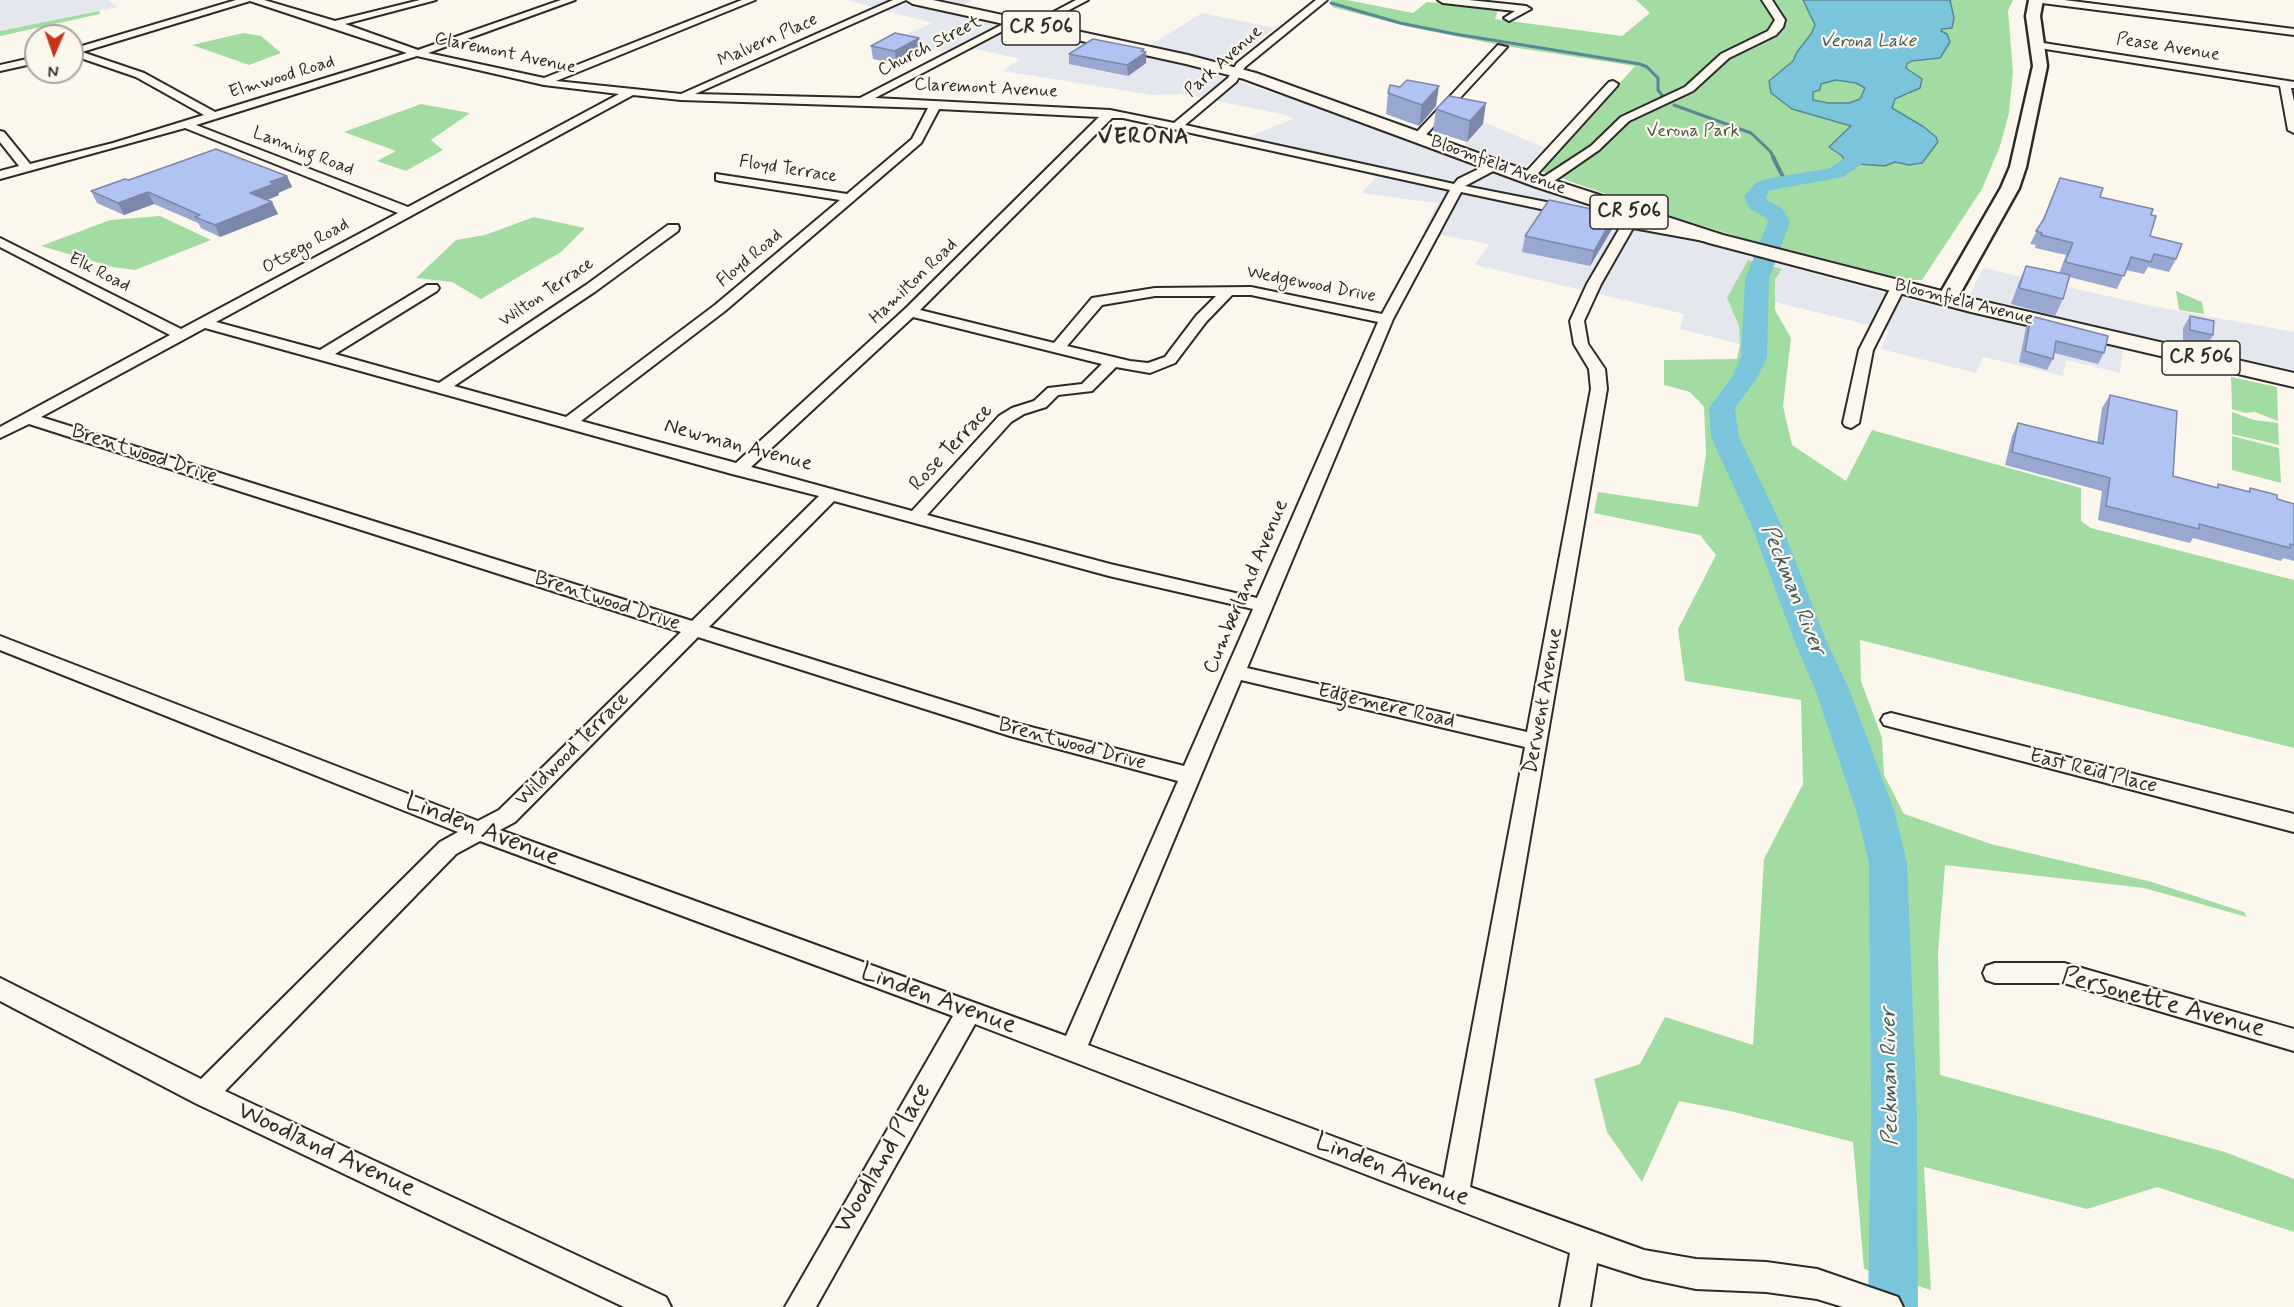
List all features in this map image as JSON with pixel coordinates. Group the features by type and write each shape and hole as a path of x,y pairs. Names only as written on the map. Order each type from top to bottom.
{"main road":[{"name":"Bloomfield Avenue","path":"913,0 1237,72 1536,180 1754,250 1947,299 2294,380"},
{"path":"1947,299 2010,188 2018,167 2039,74 2033,16 2036,0"}],"street":[{"path":"84,48 246,0"},
{"name":"Claremont Avenue","path":"254,0 453,63 544,82 681,97 861,101 1110,113 1629,224 1716,239"},
{"path":"335,24 431,0"},
{"name":"Elmwood Road","path":"0,175 186,125 418,53 570,0"},
{"path":"544,82 750,0"},
{"name":"Malvern Place","path":"681,97 901,0"},
{"path":"1032,26 1083,0"},
{"name":"Park Avenue","path":"1177,126 1232,80 1241,65 1322,0"},
{"path":"1443,0 1526,9 1509,18"},
{"path":"1536,180 1595,148 1625,119 1689,89 1725,56 1772,33 1778,27 1779,16 1767,0"},
{"path":"2042,0 2294,32"},
{"name":"Church Street","path":"861,101 1013,22"},
{"name":"Pease Avenue","path":"2037,45 2290,84"},
{"path":"1418,136 1502,47"},
{"path":"84,56 140,75 214,116"},
{"path":"0,68 24,63"},
{"path":"1536,180 1614,84"},
{"path":"2290,84 2294,130"},
{"name":"Otsego Road","path":"0,433 629,93"},
{"name":"Floyd Road","path":"568,423 720,308 917,141 936,104"},
{"name":"Hamilton Road","path":"738,470 910,312 1110,113"},
{"name":"Lanning Road","path":"186,125 408,212"},
{"path":"0,134 27,168"},
{"name":"Cumberland Avenue","path":"1073,1050 1386,319 1457,188 1462,182 1495,165"},
{"name":"Floyd Terrace","path":"720,177 849,198"},
{"name":"Derwent Avenue","path":"1455,1194 1599,389 1597,369 1581,344 1577,321 1594,284 1629,224"},
{"name":"Wilton Terrace","path":"441,388 591,288 673,228"},
{"name":"Elk Road","path":"0,242 181,335"},
{"path":"1851,423 1866,350 1898,287"},
{"path":"322,355 432,288"},
{"name":"Wedgewood Drive","path":"910,312 1143,368 1167,363 1229,290"},
{"name":"Wedgewood Drive","path":"1058,347 1098,301 1175,291 1251,291 1386,319"},
{"name":"Newman Avenue","path":"203,323 1109,570 1263,605"},
{"name":"Rose Terrace","path":"915,518 1005,419 1018,411 1040,404 1053,391 1087,388 1112,362"},
{"name":"Brentwood Drive","path":"27,418 1017,731 1190,777"},
{"name":"Wildwood Terrace","path":"204,1094 448,848 507,816 830,495"},
{"name":"Linden Avenue","path":"0,643 479,831 969,1011 1586,1245 1670,1270 1718,1276 1792,1280 1843,1291 1877,1303"},
{"name":"Edgemere Road","path":"1235,672 1536,742"},
{"name":"East Reid Place","path":"1892,720 2294,823"},
{"name":"Personette Avenue","path":"1995,973 2064,973 2294,1040"},
{"name":"Woodland Avenue","path":"0,989 204,1094 656,1307"},
{"name":"Woodland Place","path":"800,1307 969,1011"},
{"path":"1575,1307 1586,1245"}],"shaded area":[{"path":"0,0 108,0 118,7 34,24 24,24 24,26 0,31"},
{"path":"847,0 972,0 948,14 1134,55 1202,13 1275,28 1215,74 1329,111 1454,157 1485,123 1546,148 1525,167 1517,180 1646,225 1741,254 1912,300 1962,311 1983,268 2152,306 2294,332 2294,389 2123,349 2120,373 2066,360 2063,376 1983,357 1976,373 1881,349 1889,330 1775,302 1775,279 1727,298 1739,326 1740,344 1680,329 1684,314 1475,265 1489,244 1423,232 1437,203 1361,193 1377,177 1248,137 1293,119 1286,115 1182,94 1152,95 1003,71 1020,59 972,48 958,55 892,41 932,23"}],"green space":[{"name":"Verona Park","path":"1331,0 1347,0 1413,13 1427,2 1499,8 1495,19 1622,36 1650,13 1636,0 1803,0 1815,25 1793,61 1769,81 1771,93 1792,109 1852,126 1829,147 1859,164 1885,166 1895,162 1909,165 1920,164 1938,142 1924,127 1892,109 1895,99 1910,94 1914,72 1906,68 1907,64 1911,61 1940,58 1942,29 1954,18 1950,0 2013,0 2008,11 2013,71 2009,113 2000,146 1982,189 1922,280 1908,280 1742,238 1645,208 1541,171 1635,66 1505,46 1414,28 1332,7"},
{"path":"99,11 100,14 55,24 35,24"},
{"path":"24,26 24,31 0,36 0,31"},
{"path":"243,33 261,36 281,53 249,65 192,45"},
{"path":"1836,80 1856,83 1866,88 1860,99 1849,103 1813,100 1813,91 1821,84"},
{"path":"421,104 470,113 431,140 443,150 406,171 377,161 396,151 344,132"},
{"path":"160,216 211,240 135,270 113,267 41,246 110,220"},
{"path":"534,217 585,228 561,252 481,299 452,282 416,278 456,240 485,235"},
{"path":"1748,260 1782,269 1775,279 1775,310 1791,338 1783,406 1792,445 1846,481 1872,430 2081,488 2081,521 2091,528 2294,580 2294,748 1860,640 1861,681 1882,738 1884,775 1904,814 1991,844 2152,882 2244,912 2247,917 2144,888 1945,865 1938,952 1940,1075 2225,1152 2294,1179 2294,1232 2157,1187 2087,1209 1924,1167 1931,1290 1864,1269 1853,1142 1730,1111 1679,1101 1642,1182 1607,1132 1594,1079 1640,1064 1665,1017 1753,1045 1764,859 1803,784 1801,700 1685,681 1678,629 1716,555 1700,535 1594,513 1598,492 1698,507 1706,454 1704,407 1690,392 1664,385 1664,360 1737,359 1740,344 1739,326 1727,298"},
{"path":"2176,291 2202,302 2204,314 2179,310"},
{"path":"2231,377 2277,387 2278,421 2255,412 2245,413 2232,409"},
{"path":"2232,412 2254,420 2278,423 2279,445 2232,434"},
{"path":"2232,436 2279,448 2281,483 2232,470"}],"water":[{"name":"Verona Lake","path":"1803,0 1950,0 1954,18 1952,28 1941,31 1947,34 1950,42 1940,58 1911,61 1907,64 1906,68 1922,79 1920,88 1895,99 1892,108 1936,137 1938,142 1922,163 1909,165 1895,162 1885,166 1845,161 1829,147 1851,126 1792,109 1771,93 1769,81 1793,61 1815,25","holes":["1836,80 1856,83 1865,88 1860,99 1849,103 1813,100 1813,92 1820,90 1821,84"]}],"building":[{"path":"895,33 919,38 895,51 871,46"},
{"path":"1093,39 1144,49 1141,51 1146,52 1127,65 1069,54"},
{"path":"1407,80 1439,86 1422,105 1388,93 1390,85 1400,87"},
{"path":"1449,96 1486,103 1470,121 1436,109"},
{"path":"216,149 287,176 270,182 274,184 250,193 272,202 215,225 195,217 200,215 148,192 118,203 91,191 125,179 129,180"},
{"path":"2060,178 2103,188 2100,197 2153,209 2151,215 2156,216 2150,236 2182,244 2176,259 2154,254 2151,262 2131,257 2124,276 2065,262 2073,243 2041,235 2042,233 2036,231 2044,219"},
{"path":"1549,200 1615,214 1594,251 1525,236"},
{"path":"2026,266 2070,275 2063,299 2019,288"},
{"path":"2031,316 2108,336 2104,353 2056,341 2053,359 2025,351"},
{"path":"2190,316 2214,321 2213,335 2190,330"},
{"path":"2110,395 2177,411 2173,476 2218,488 2218,484 2250,492 2250,488 2277,495 2277,499 2294,504 2294,545 2290,544 2290,548 2199,524 2199,529 2106,506 2110,478 2012,452 2018,423 2103,444"}],"waterway":[{"path":"1331,3 1400,23 1455,34 1640,64 1647,67 1658,78 1658,90 1664,98"},
{"path":"1674,105 1751,133 1774,158"},
{"name":"Peckman River","path":"1883,133 1875,146 1836,173 1773,183 1762,187 1755,197 1758,204 1775,214 1779,222 1757,279 1754,357 1744,378 1722,408 1725,437 1766,524 1810,640 1832,689 1876,813 1888,863 1894,1117 1893,1307"},
{"path":"1773,157 1784,179"}],"district":[{"name":"VERONA","path":"1144,138"}]}
